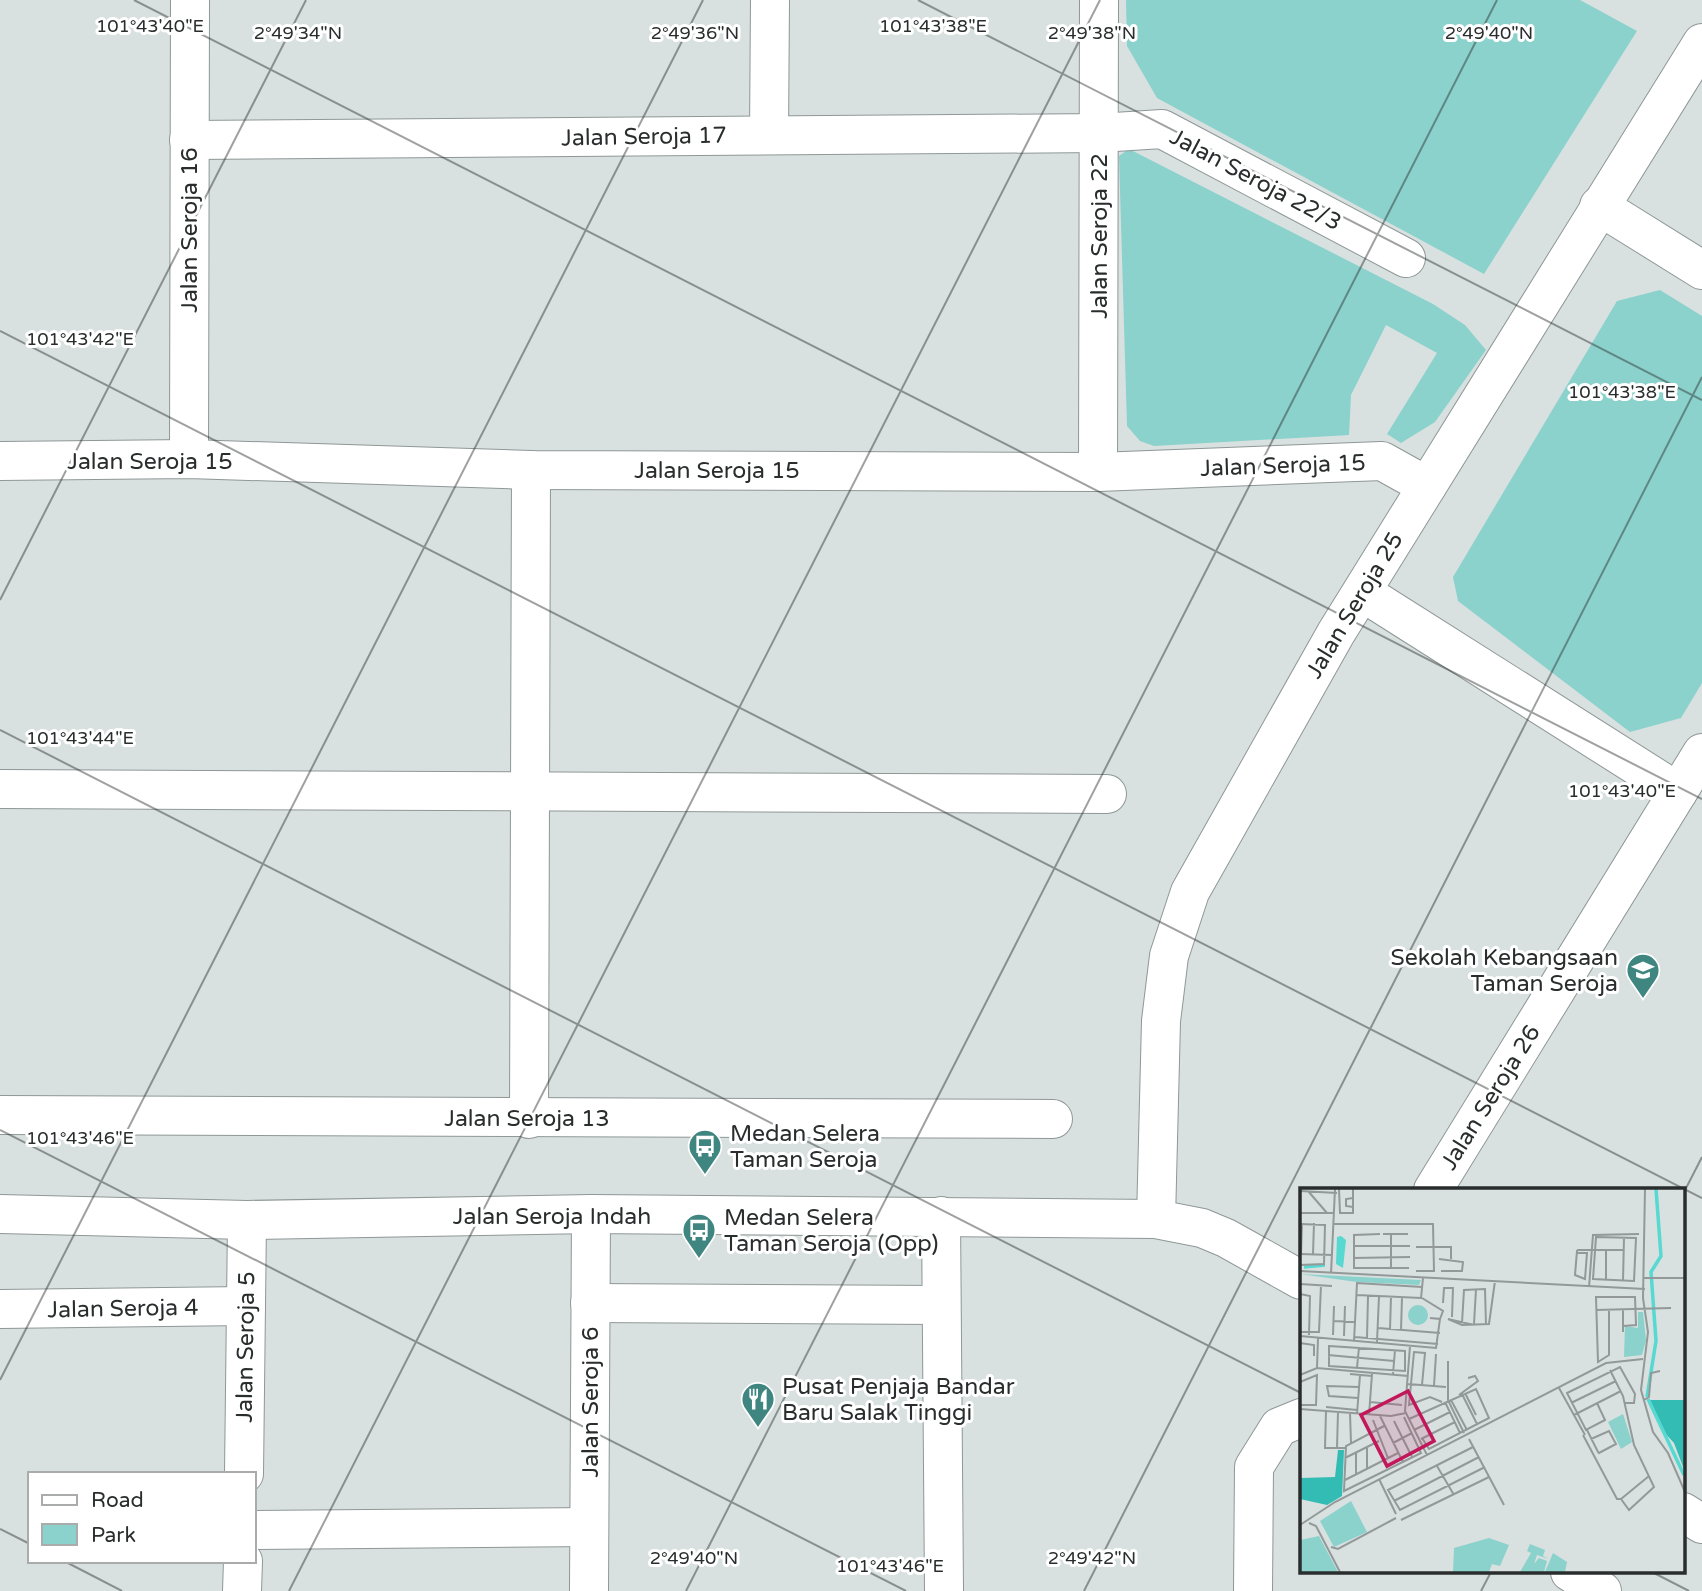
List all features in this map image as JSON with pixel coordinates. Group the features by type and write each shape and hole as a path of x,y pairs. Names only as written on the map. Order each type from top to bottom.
{"street":[{"name":"Jalan Seroja 16","path":"189,459 190,0"},
{"path":"769,135 770,0"},
{"name":"Jalan Seroja 22","path":"1098,472 1099,0"},
{"name":"Jalan Seroja 25","path":"1156,1219 1161,1021 1169,956 1190,892 1362,592 1702,43"},
{"name":"Jalan Seroja 22/3","path":"1099,133 1162,129 1406,258"},
{"name":"Jalan Seroja 17","path":"190,140 1099,133"},
{"path":"1599,206 1702,270"},
{"name":"Jalan Seroja 15","path":"0,461 189,459 531,470 1098,472 1382,461 1427,486"},
{"path":"529,1119 531,470"},
{"path":"1362,592 1678,792"},
{"name":"Jalan Seroja 26","path":"1434,1188 1702,753"},
{"path":"0,789 1107,794"},
{"name":"Jalan Seroja 13","path":"0,1115 1053,1119"},
{"name":"Jalan Seroja Indah","path":"0,1214 247,1220 591,1214 1156,1219 1202,1228 1226,1238 1300,1279"},
{"name":"Jalan Seroja 6","path":"589,1591 591,1214"},
{"path":"941,1216 944,1591"},
{"name":"Jalan Seroja 5","path":"244,1472 247,1220"},
{"path":"590,1303 941,1305"},
{"name":"Jalan Seroja 4","path":"0,1309 246,1306"},
{"path":"1253,1591 1254,1467 1279,1427 1300,1418"},
{"path":"1684,1513 1702,1524"},
{"path":"256,1530 589,1527"},
{"path":"242,1591 243,1563"},
{"path":"1573,1574 1602,1591"}],"green space":[{"path":"1126,0 1580,0 1637,31 1484,274 1157,98 1127,46"},
{"path":"1129,149 1433,304 1465,325 1486,350 1435,422 1401,443 1387,434 1437,353 1386,325 1351,395 1349,435 1154,446 1140,441 1127,426 1119,156"},
{"path":"1660,290 1702,316 1702,683 1681,718 1630,732 1458,601 1453,577 1617,301"}],"place":[{"name":"Sekolah Kebangsaan Taman Seroja","path":"1643,1000"},
{"name":"Medan Selera Taman Seroja","path":"705,1176"},
{"name":"Medan Selera Taman Seroja (Opp)","path":"699,1260"},
{"name":"Pusat Penjaja Bandar Baru Salak Tinggi","path":"758,1429"}]}
